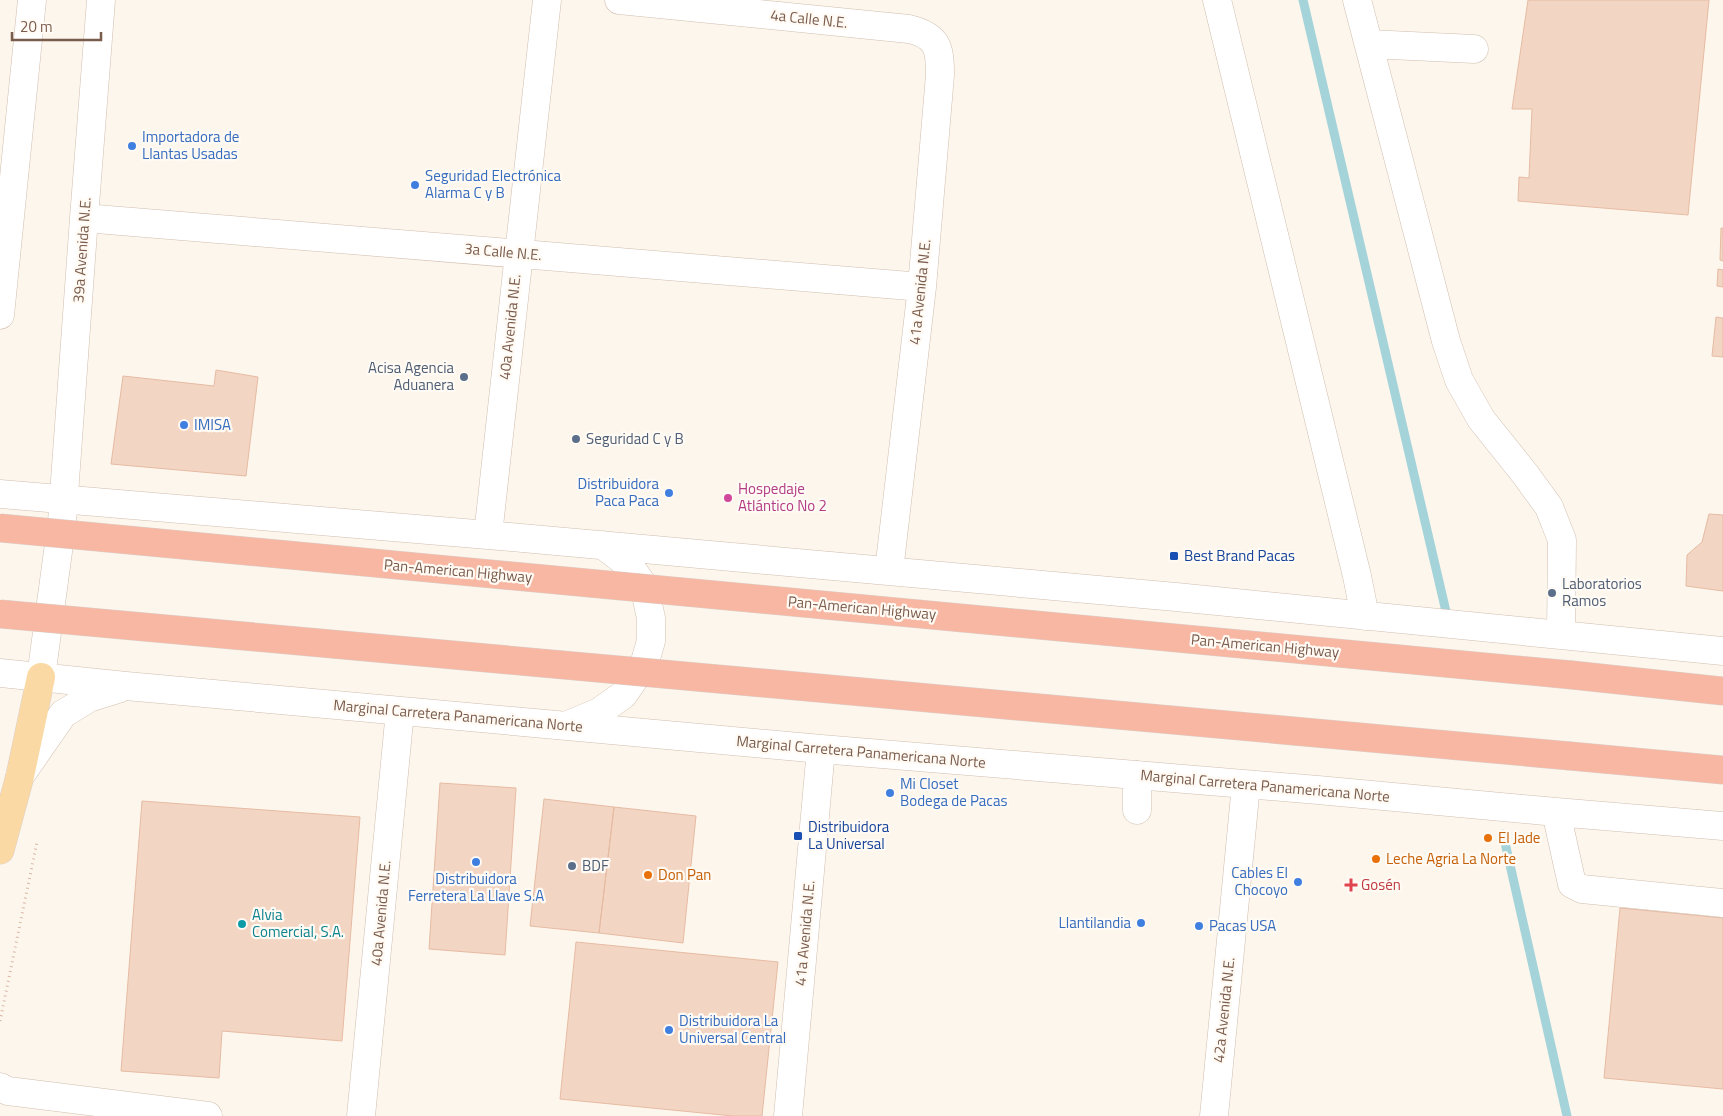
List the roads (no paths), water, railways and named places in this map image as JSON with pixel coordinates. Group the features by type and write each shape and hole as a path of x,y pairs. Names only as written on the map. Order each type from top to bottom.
{"highway":[{"name":"Pan-American Highway","path":"0,528 1572,675 1723,691"},
{"path":"0,614 1723,770"}],"main road":[{"path":"0,850 20,776 41,677"}],"street":[{"path":"0,315 6,202 32,0"},
{"name":"39a Avenida N.E.","path":"41,677 64,500 101,0"},
{"name":"40a Avenida N.E.","path":"488,535 547,0"},
{"name":"4a Calle N.E.","path":"618,0 909,29"},
{"path":"1217,0 1357,576 1365,616"},
{"path":"1357,0 1446,341 1459,380 1481,419 1549,507 1562,540 1561,634"},
{"name":"41a Avenida N.E.","path":"889,571 922,286 940,64 937,47 929,36 909,29"},
{"path":"1368,44 1474,49"},
{"name":"3a Calle N.E.","path":"84,218 922,286"},
{"path":"0,494 889,571 1463,624 1723,651"},
{"path":"567,726 600,712 623,695 644,665 651,641 651,618 644,586 628,564 603,545"},
{"name":"Marginal Carretera Panamericana Norte","path":"0,676 41,677 821,749 1723,826"},
{"path":"20,776 63,714 89,698 126,686"},
{"name":"40a Avenida N.E.","path":"361,1116 400,710"},
{"name":"41a Avenida N.E.","path":"788,1116 821,749"},
{"path":"1137,775 1137,810"},
{"name":"42a Avenida N.E.","path":"1214,1116 1246,785"},
{"path":"1556,812 1572,884 1582,889 1723,903"},
{"path":"0,1087 8,1091 208,1116"}],"waterway":[{"path":"1303,0 1448,620"},
{"path":"1503,834 1567,1116"}],"place":[{"name":"Importadora de Llantas Usadas","path":"132,146"},
{"name":"Seguridad Electrónica Alarma C y B","path":"415,185"},
{"name":"Acisa Agencia Aduanera","path":"464,377"},
{"name":"IMISA","path":"184,425"},
{"name":"Seguridad C y B","path":"576,439"},
{"name":"Distribuidora Paca Paca","path":"669,493"},
{"name":"Hospedaje Atlántico No 2","path":"728,498"},
{"name":"Best Brand Pacas","path":"1174,556"},
{"name":"Laboratorios Ramos","path":"1552,593"},
{"name":"Mi Closet Bodega de Pacas","path":"890,793"},
{"name":"Distribuidora La Universal","path":"798,836"},
{"name":"El Jade","path":"1488,838"},
{"name":"Leche Agria La Norte","path":"1376,859"},
{"name":"Distribuidora Ferretera La Llave S.A","path":"476,862"},
{"name":"BDF","path":"572,866"},
{"name":"Don Pan","path":"648,875"},
{"name":"Cables El Chocoyo","path":"1298,882"},
{"name":"Gosén","path":"1351,885"},
{"name":"Llantilandia","path":"1141,923"},
{"name":"Alvia Comercial, S.A.","path":"242,924"},
{"name":"Pacas USA","path":"1199,926"},
{"name":"Distribuidora La Universal Central","path":"669,1030"}]}
